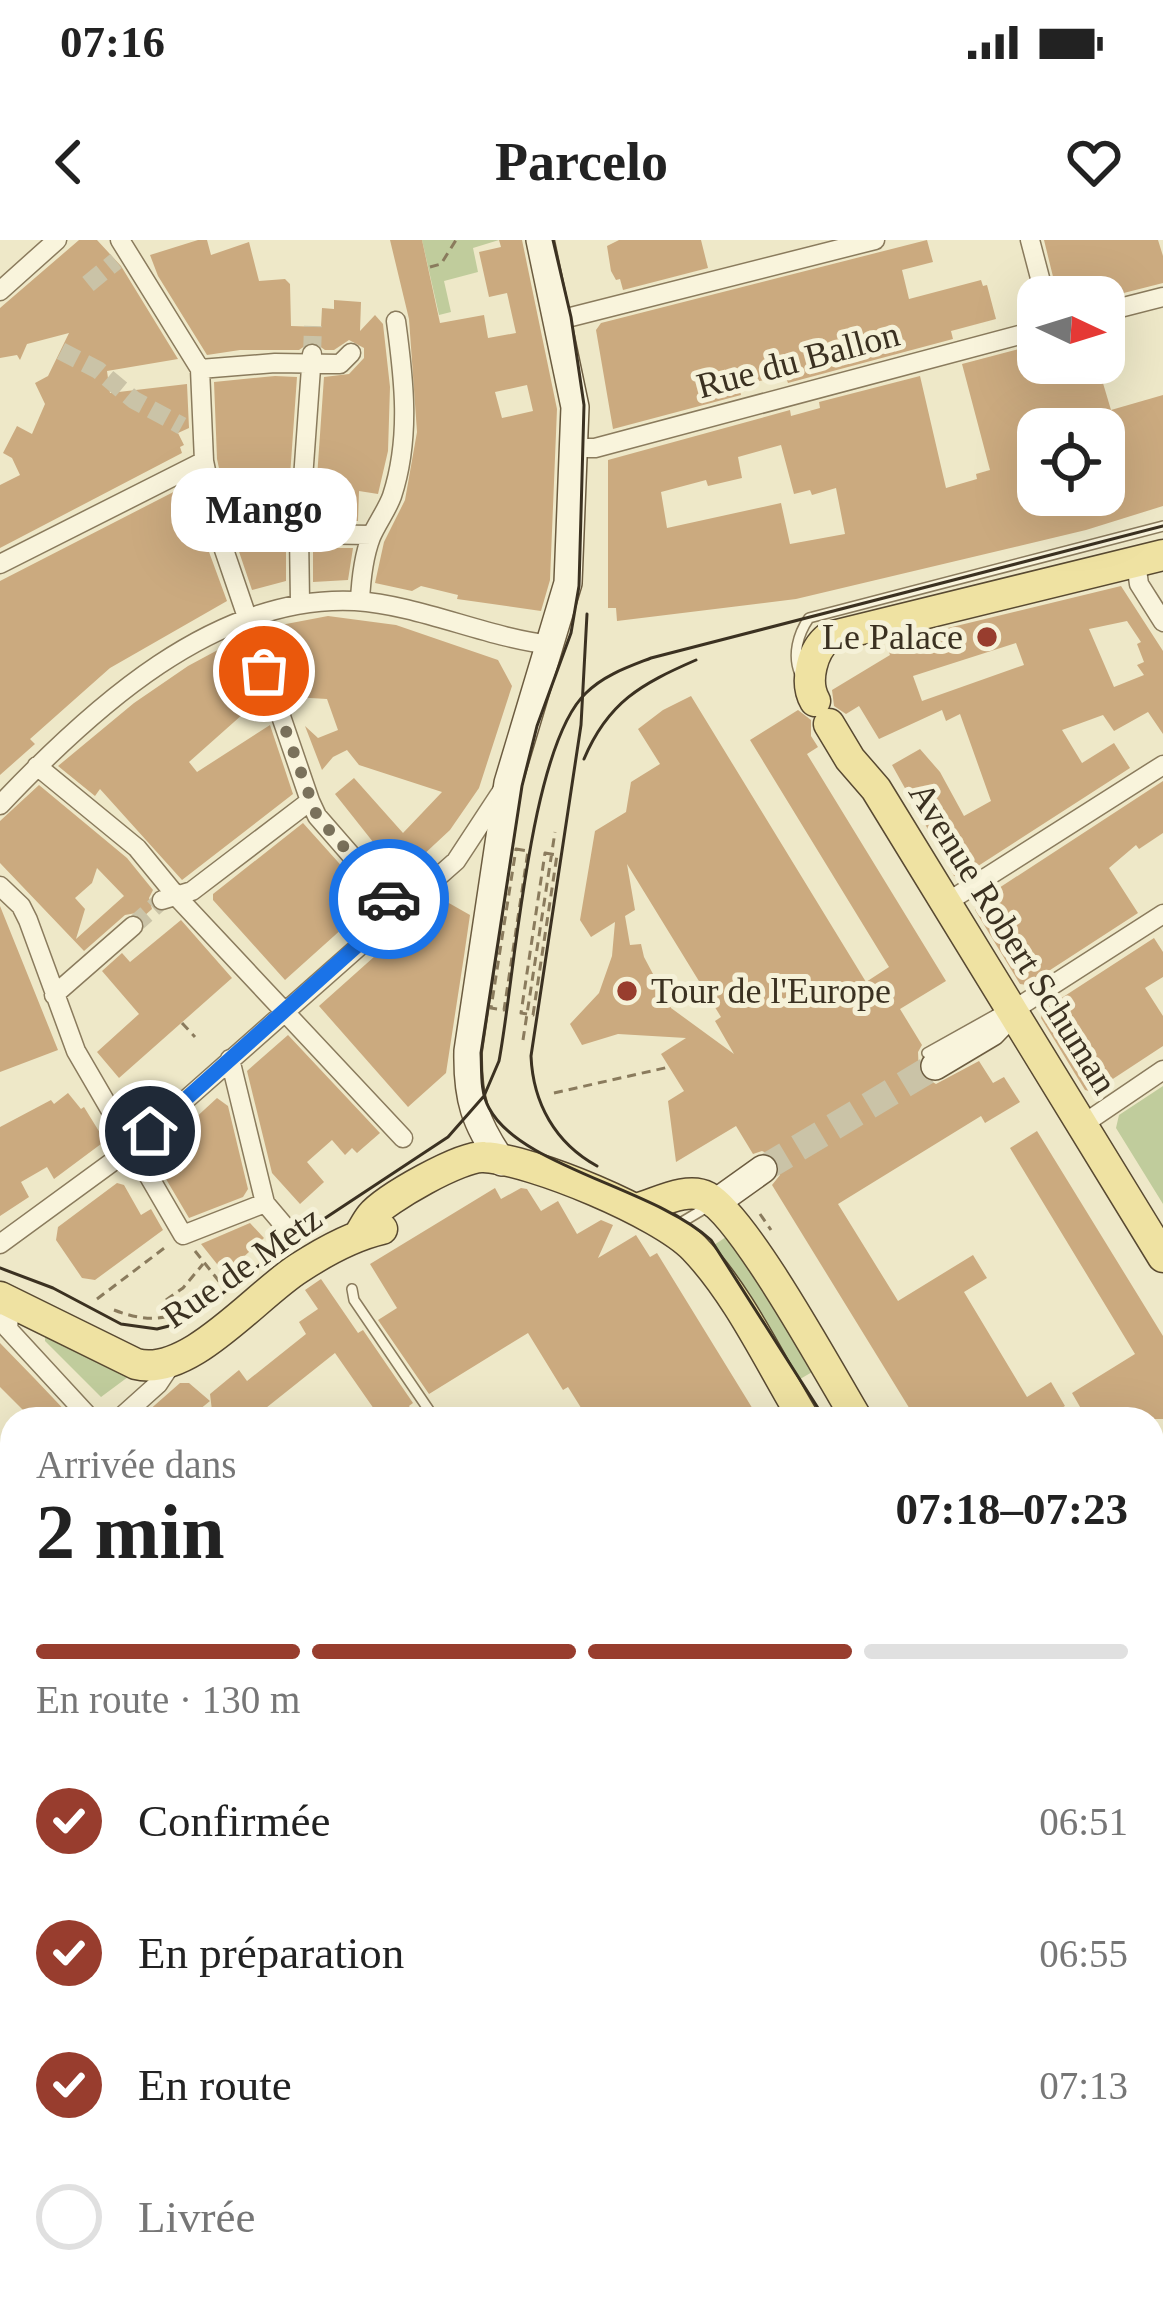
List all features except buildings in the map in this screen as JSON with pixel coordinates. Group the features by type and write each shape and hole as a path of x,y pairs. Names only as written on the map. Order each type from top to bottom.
{"main road":[{"path":"818,706 814,657 829,637 1149,559"},
{"name":"Avenue Robert Schuman","path":"818,706 876,789 1163,1257"},
{"path":"502,1162 537,1168 672,1227 719,1279 796,1407"},
{"name":"Rue de Metz","path":"172,1363 296,1270 361,1232 380,1230 454,1182 502,1162"},
{"path":"636,1209 688,1193 705,1196 736,1224 849,1407"},
{"path":"5,1299 136,1364 172,1363"}],"street":[{"path":"0,291 57,240"},
{"path":"502,1162 467,1090 468,1051 508,782 568,583 575,448 575,407 540,240"},
{"path":"559,320 874,240"},
{"path":"1030,240 1039,276"},
{"path":"122,251 200,370 204,461 220,538 310,801 317,816 398,909"},
{"path":"1125,307 1163,297"},
{"path":"360,601 362,566 392,498 401,450 406,392 396,321"},
{"name":"Rue du Ballon","path":"575,448 595,448 1017,336"},
{"path":"200,370 312,359 340,364 351,353"},
{"path":"301,602 298,534 312,359"},
{"path":"182,425 202,433"},
{"path":"0,563 204,461"},
{"path":"298,534 372,535"},
{"path":"1149,559 1139,584 1163,622"},
{"path":"0,805 77,726 154,667 248,617 301,602 360,601 553,645"},
{"path":"946,903 1163,765"},
{"path":"37,766 137,848 170,898 403,1138"},
{"path":"0,1244 130,1149 456,861 508,782"},
{"path":"170,898 192,891 310,801"},
{"path":"0,886 21,906 76,1051 183,1235 265,1203"},
{"path":"931,1060 992,1032 1012,1011 1163,914"},
{"path":"54,995 133,926"},
{"path":"230,1059 265,1203 287,1229"},
{"path":"1082,1125 1163,1070"},
{"path":"714,1204 763,1169"},
{"path":"5,1299 8,1329 80,1407"},
{"name":"Rue de Metz","path":"132,1407 158,1384 172,1363"}],"lane":[{"path":"818,706 797,669 800,630 809,617 1163,526"},
{"path":"672,1227 714,1204"},
{"path":"352,1289 354,1300 427,1407"}],"path":[{"path":"430,267 442,264 455,240"},
{"path":"523,1040 555,832"},
{"path":"182,1022 194,1037"},
{"path":"554,1094 669,1067"},
{"path":"97,1300 183,1235 222,1285"},
{"path":"166,1300 205,1263"},
{"path":"115,1310 143,1321 185,1311 204,1300"}],"green space":[{"path":"422,240 499,240 473,248 478,272 444,281 451,312 439,315"},
{"path":"1163,1086 1163,1204 1116,1128 1119,1115"},
{"path":"735,1231 819,1368 795,1382 708,1249"},
{"path":"45,1334 132,1374 101,1397 45,1341"}],"tunnel":[{"path":"88,284 116,261"},
{"path":"312,354 313,326"},
{"path":"61,351 182,426"},
{"path":"133,926 162,900"},
{"path":"763,1169 935,1066"}],"tram line":[{"path":"553,240 584,405 579,586 571,633 537,726 522,786 481,1053 484,1095 505,1128 529,1146 657,1206 711,1240 817,1407"},
{"path":"0,1268 53,1288 121,1324 157,1329 185,1322 295,1238 448,1137 484,1096 499,1061 527,866 551,761 567,721 586,693 601,681 651,658 1163,526"},
{"path":"587,614 581,725 531,1056 536,1090 549,1120 569,1146 597,1166"},
{"path":"584,759 604,723 628,697 696,660"}],"way so far":[{"path":"264,671 317,816 389,899"}],"place":[{"name":"Le Palace","path":"987,637"},
{"name":"Mango","path":"264,671"},
{"name":"Tour de l'Europe","path":"627,991"}],"route":[{"path":"150,1131 398,909 389,899"}]}
